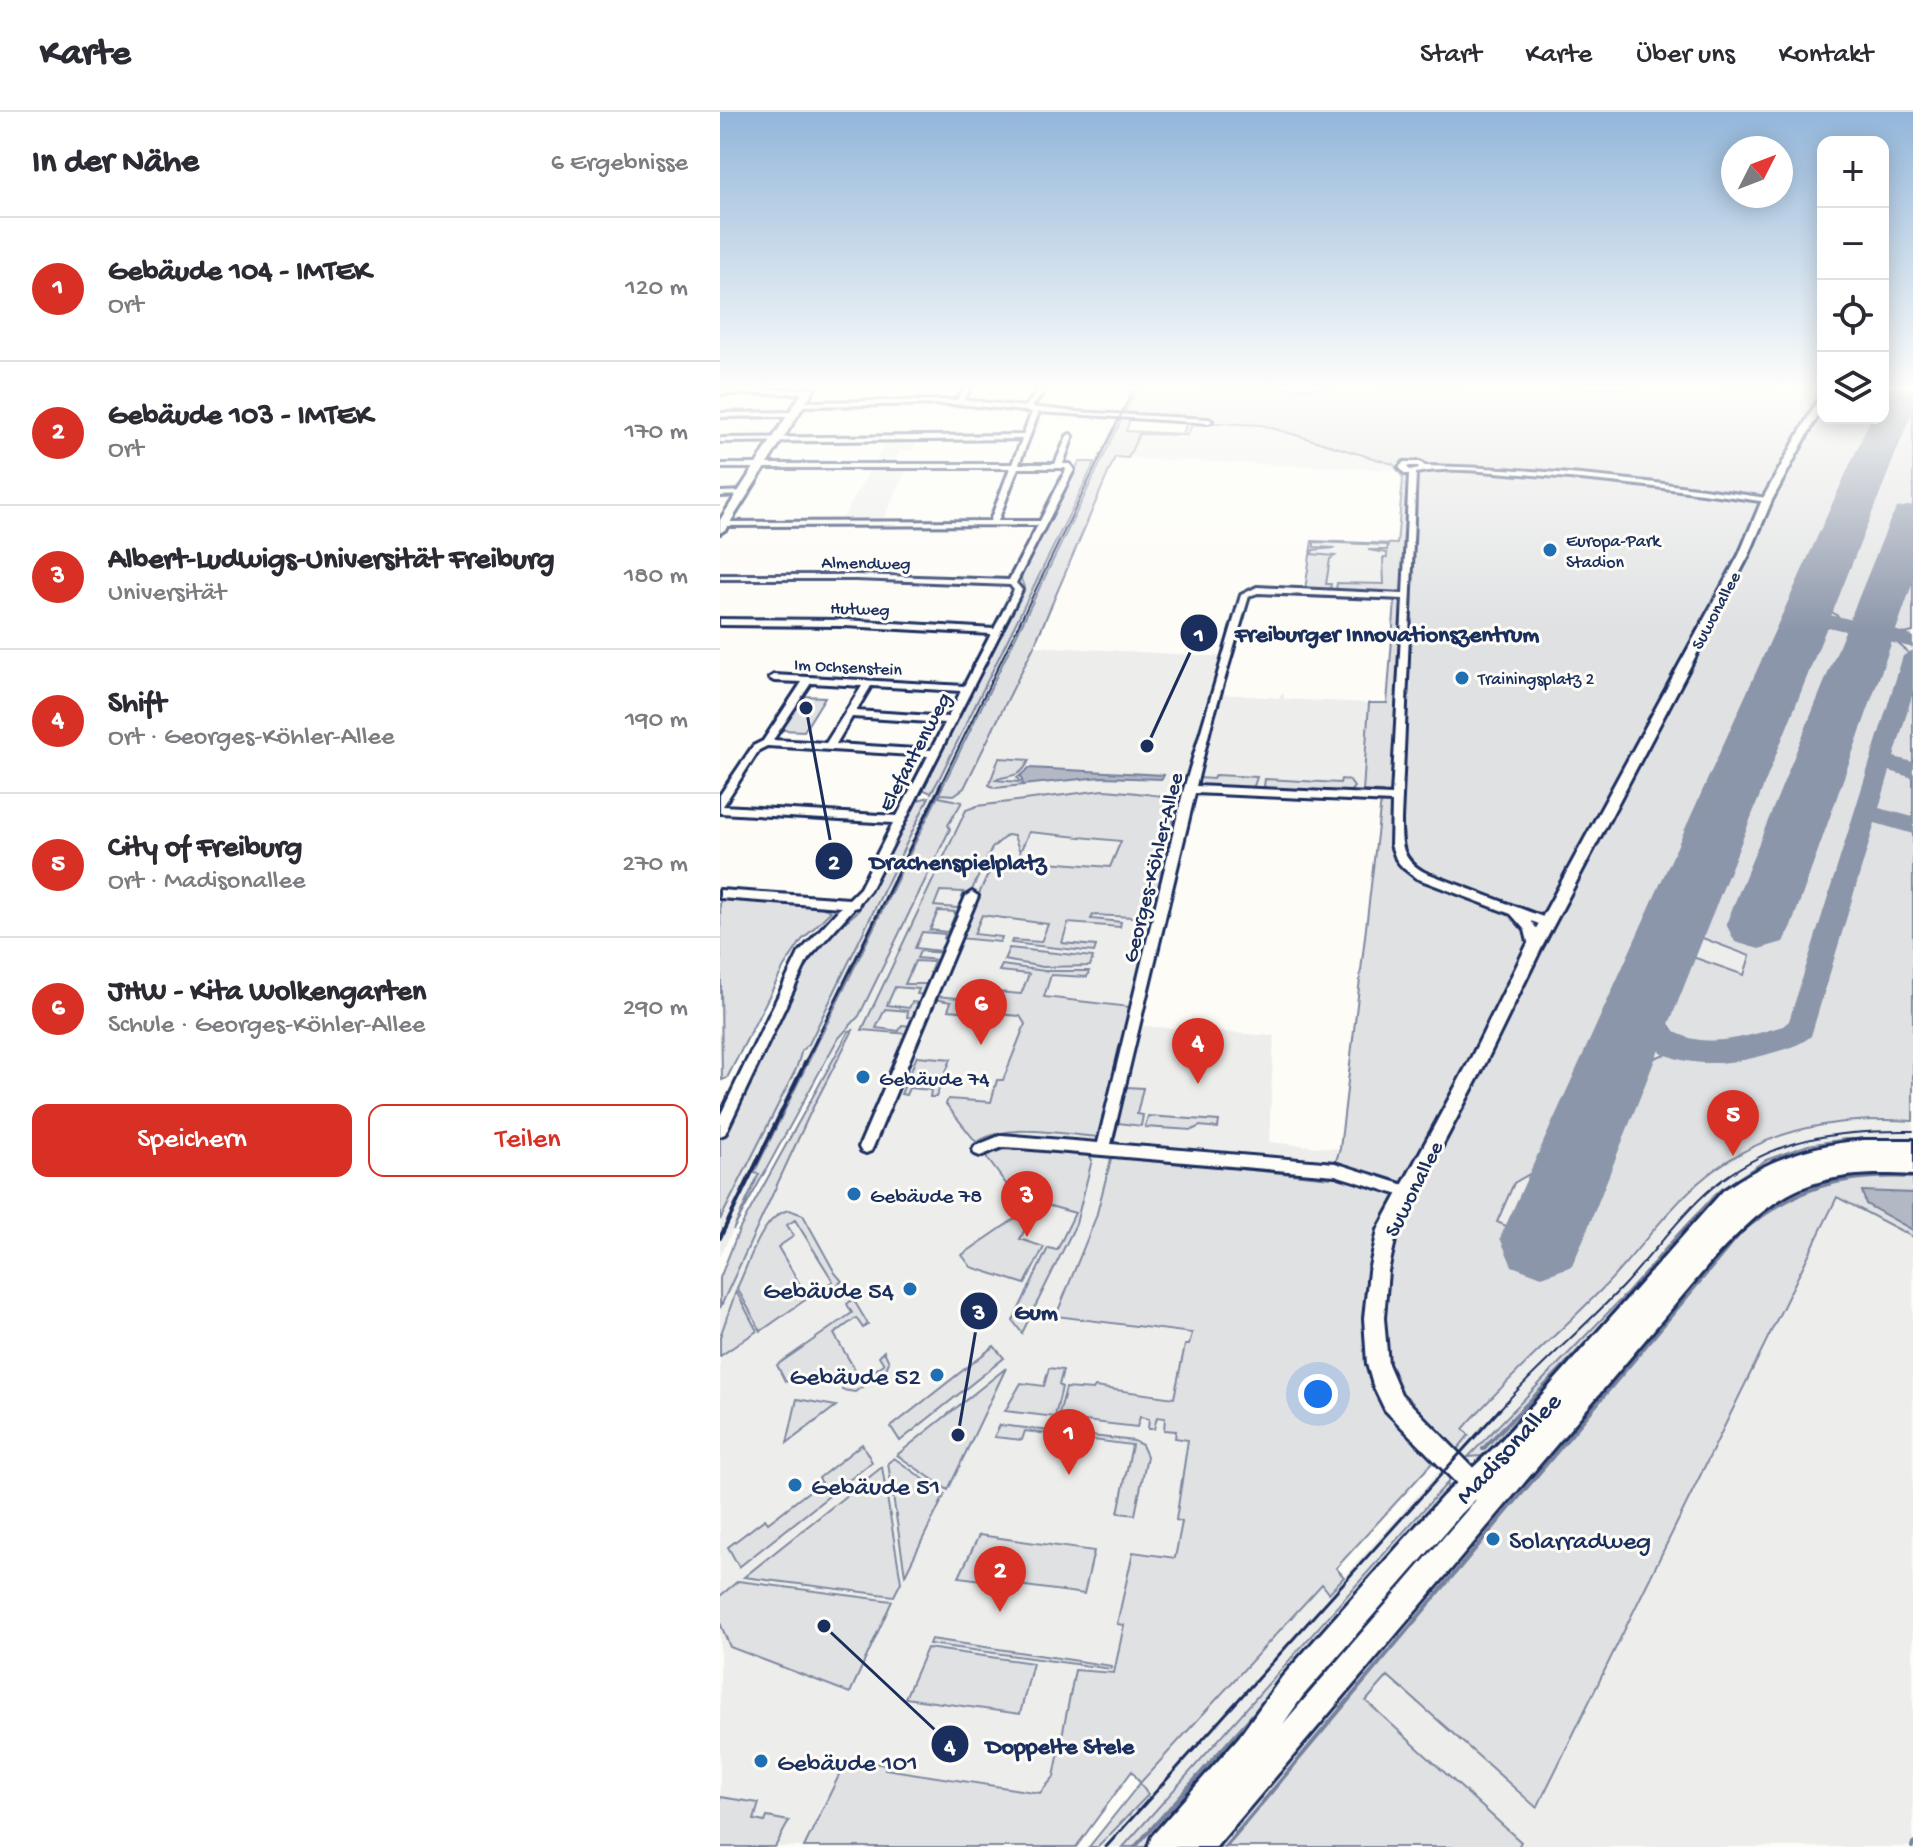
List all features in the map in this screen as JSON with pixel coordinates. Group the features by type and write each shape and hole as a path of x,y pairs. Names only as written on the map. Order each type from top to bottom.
{"main road":[{"path":"721,525 759,469"},
{"name":"Madisonallee","path":"1163,1847 1249,1747 1292,1687 1452,1505 1482,1494 1507,1453 1712,1215 1742,1187 1790,1162 1829,1152 1865,1148 1913,1149"},
{"name":"Madisonallee","path":"1196,1847 1482,1494 1749,1206 1796,1177 1831,1166 1913,1166"}],"street":[{"path":"993,523 1015,469"},
{"name":"Elefantenweg","path":"720,1130 803,956 854,904 900,820 998,632 1018,590 1012,583 1069,469"},
{"path":"1422,469 1413,473 1396,848 1406,867 1420,875 1547,923"},
{"path":"1457,469 1559,472 1767,500"},
{"name":"Suwonallee","path":"1482,1494 1393,1402 1381,1385 1377,1370 1375,1322 1383,1249 1406,1191 1476,1065 1534,947 1744,555 1784,469"},
{"path":"720,494 743,493"},
{"path":"721,525 1042,523"},
{"name":"Almendweg","path":"720,577 856,577 1012,583"},
{"name":"Georges-Köhler-Allee","path":"1103,1149 1189,789 1245,595 1257,590 1407,597"},
{"name":"Hutweg","path":"720,622 844,623 998,632"},
{"name":"Im Ochsenstein","path":"774,678 968,689"},
{"path":"808,680 766,743 756,748 720,806 900,820"},
{"path":"829,747 868,684"},
{"path":"849,714 952,720"},
{"path":"766,743 934,753"},
{"path":"1189,789 1397,799"},
{"path":"720,894 854,904"},
{"path":"866,1147 904,1050 972,896"},
{"path":"1511,908 1530,928 1534,947"},
{"path":"980,1150 1002,1141 1335,1169 1406,1191"}],"shaded area":[{"path":"870,469 907,469 882,522 840,523"},
{"path":"1075,469 1092,469 931,793 922,789 1024,587 1022,570"},
{"path":"1092,469 1098,469 940,794 960,792 1034,646 1231,657 1221,694 1280,698 1284,694 1284,699 1369,703 1362,787 1380,793 1381,788 1381,805 1220,796 1195,799 1143,1026 1274,1036 1269,1142 1340,1149 1066,1847 720,1847 720,1308 837,1040 859,1016 950,830 948,825 961,800 938,799 755,1172 760,1173 720,1257 720,1220"},
{"path":"1097,469 1110,469 1034,646 964,788 954,795 941,794 939,797 962,802 948,825 950,829 859,1016 837,1040 733,1230 759,1174 754,1173"},
{"path":"1397,469 1853,469 1543,1166 1514,1183 1497,1222 1569,1254 1645,1064 1671,1054 1712,1059 1733,1057 1777,1045 1809,1030 1873,816 1913,827 1913,1121 1855,1121 1799,1130 1746,1150 1698,1183 1604,1287 1480,1410 1463,1429 1469,1435 1441,1469 1433,1462 1336,1568 1344,1577 1329,1593 1322,1584 1140,1783 1132,1771 1076,1847 804,1847 847,1759 886,1765 885,1769 1040,1793 1054,1777 1075,1670 1114,1673 1124,1625 1117,1624 1133,1552 1175,1558 1182,1522 1176,1520 1188,1440 1175,1438 1176,1431 1164,1430 1165,1418 1157,1417 1154,1429 1148,1429 1149,1419 1140,1417 1137,1427 1058,1418 1066,1388 1093,1390 1095,1387 1174,1398 1185,1345 1189,1345 1192,1333 1056,1316 1096,1217 1111,1159 1116,1156 1330,1178 1340,1149 1382,792 1363,791 1369,703 1387,703 1395,601 1394,593 1336,591 1337,583 1384,584 1383,558 1387,558 1387,553 1368,550 1387,550 1388,545 1314,542 1314,547 1336,548 1313,550 1312,554 1335,556 1330,559 1326,584 1331,584 1330,591 1305,590 1312,541 1397,544 1403,478"},
{"path":"1809,469 1913,469 1913,1139 1845,1139 1808,1145 1766,1160 1717,1192 1628,1292 1469,1456 1481,1456 1487,1452 1542,1391 1591,1345 1848,1172 1211,1847 1294,1697 1448,1483 1123,1847 1099,1847 1147,1795 1140,1783 1322,1584 1330,1592 1441,1469 1448,1480 1467,1458 1455,1451 1421,1389"},
{"path":"1884,469 1913,469 1913,632 1905,634 1840,618 1828,609"},
{"path":"1312,541 1397,544 1394,599 1304,594"},
{"path":"1829,626 1896,642 1908,652 1797,1022 1791,1028 1739,1044 1705,1048 1689,1044 1676,1034 1665,1018 1690,956 1744,975 1750,956 1697,936 1820,629"},
{"path":"1913,692 1913,767 1896,763 1888,754 1906,695"},
{"path":"802,696 825,697 804,731 781,730"},
{"path":"999,758 1029,760 1019,773 994,780 1020,782 1017,778 1021,775 1023,785 995,788 989,785"},
{"path":"1029,768 1164,775 1162,779 1101,777 1023,785 1021,775"},
{"path":"1894,768 1913,774 1913,823 1873,808 1883,772"},
{"path":"1215,775 1257,777 1254,786 1248,789 1203,786 1198,782 1199,778 1213,779"},
{"path":"1265,779 1340,783 1341,779 1349,780 1354,787 1349,793 1271,790 1264,786"},
{"path":"1103,790 1181,798 1181,806 1175,807 1172,822 1176,824 1153,918 1093,915 1091,919 1121,922 1120,927 1068,923 1062,943 1096,946 1094,952 1011,943 1012,940 1041,942 1048,924 982,915 974,934 1002,937 1000,942 958,938 994,862 1010,859 1110,867 1121,841 1029,832 1020,852 1014,836 1007,835 992,848 968,898 962,897 964,892 940,891 934,906 957,908 960,904 966,905 956,925 951,924 956,912 938,911 930,930 947,932 950,927 954,928 949,939 944,939 945,934 922,932 915,948 940,951 942,946 946,946 943,953 920,951 917,958 940,960 934,973 930,972 934,962 915,961 905,984 929,984 924,995 917,994 919,989 895,987 887,1005 909,1008 912,1002 922,1003 915,1018 907,1017 908,1011 885,1009 876,1028 899,1031 902,1025 912,1026 908,1034 862,1030 966,810"},
{"path":"929,797 720,1220 720,1137 802,967 818,945 858,911 909,811 918,800"},
{"path":"720,899 821,907 831,911 802,940 784,967 727,1078 722,1080"},
{"path":"1009,948 1093,957 1090,966 1043,967 1004,960"},
{"path":"1002,965 1045,971 1089,971 1087,977 1051,975 1044,997 1130,1007 1098,1137 1019,1131 1004,1132 976,1142 946,1104 948,1099 991,1102 997,1080 1003,1080 1025,1024 1020,1016 948,1010 951,1002 934,999 935,996 993,1001 997,992 1021,994 1029,974 999,971"},
{"path":"853,1030 812,1109 720,1308 720,1278 739,1230 849,1031"},
{"path":"917,1056 951,1059 936,1097 930,1097 931,1090 909,1088 906,1095 901,1094"},
{"path":"1126,1087 1143,1088 1137,1114 1143,1115 1141,1126 1118,1123"},
{"path":"1148,1116 1219,1121 1218,1128 1145,1127"},
{"path":"1845,1139 1913,1139 1913,1144 1839,1144 1591,1345 1542,1391 1487,1452 1468,1457 1628,1292 1717,1192 1766,1160 1808,1145"},
{"path":"1001,1147 1086,1152 1092,1160 1076,1224 1022,1333 1013,1321 1048,1248 1057,1250 1075,1213 1039,1203 1020,1239 1044,1247 1025,1284 971,1267 962,1255 1026,1211 984,1154"},
{"path":"1913,1173 1913,1237 1837,1197 1537,1808 1388,1676 1366,1701 1521,1842 1518,1847 1212,1847 1733,1231 1764,1204 1832,1175"},
{"path":"1862,1191 1913,1193 1913,1230 1866,1204"},
{"path":"1838,1196 1913,1237 1913,1847 1518,1847 1520,1841 1366,1702 1388,1676 1538,1807"},
{"path":"789,1210 803,1215 842,1281 826,1293 823,1288 833,1281 795,1220 787,1225 794,1236 778,1247 808,1298 761,1331 737,1288 763,1231 779,1214"},
{"path":"736,1291 757,1331 720,1356 720,1337"},
{"path":"853,1299 868,1324 863,1328 856,1318 834,1334 861,1380 884,1364 879,1356 884,1351 889,1362 886,1369 855,1392 842,1390 844,1383 800,1377 797,1383 785,1381 777,1365 852,1313 847,1304"},
{"path":"994,1346 1004,1358 900,1441 891,1427"},
{"path":"1006,1368 948,1490 897,1455"},
{"path":"1049,1368 1063,1370 1055,1417 1005,1411 1021,1383 1044,1386"},
{"path":"797,1399 836,1406 787,1443"},
{"path":"1000,1425 1134,1441 1142,1445 1147,1456 1135,1515 1118,1513 1132,1445 1025,1431 1022,1440 994,1437"},
{"path":"862,1444 872,1462 739,1567 728,1547 765,1519 768,1523 821,1482 819,1478"},
{"path":"894,1458 945,1494 905,1575 888,1463"},
{"path":"882,1467 901,1582 894,1596 744,1577"},
{"path":"1448,1482 1446,1497 1150,1847 1123,1847"},
{"path":"979,1535 1094,1551 1084,1594 959,1577"},
{"path":"738,1581 892,1601 850,1693 730,1647 720,1623 720,1596"},
{"path":"931,1639 1112,1666 1111,1669 929,1644"},
{"path":"927,1648 1033,1663 1020,1714 905,1698"},
{"path":"1140,1783 1148,1795 1098,1847 1089,1847"},
{"path":"720,1797 759,1803 754,1820 765,1822 767,1817 789,1821 775,1847 720,1847"}],"waterway":[{"path":"1483,1449 1606,1321 1711,1201 1740,1179 1773,1161 1810,1148 1855,1141"},
{"path":"1225,1847 1741,1232 1781,1204 1821,1186 1864,1178 1913,1177"},
{"path":"1135,1847 1266,1700"},
{"path":"1912,1847 1913,1843"}],"taxiway":[{"path":"1807,615 1913,642"},
{"path":"1866,812 1913,656"},
{"path":"1882,761 1913,770"},
{"path":"1640,1007 1640,1016 1656,1034 1673,1045 1692,1051 1711,1053 1751,1047 1792,1035 1801,1028 1866,812"},
{"path":"1866,812 1913,826"}],"runway":[{"path":"1542,1238 1869,469"},
{"path":"1759,924 1913,518"}],"tram line":[{"path":"1498,1411 1623,1286 1701,1198 1736,1170 1759,1157 1807,1140 1858,1132 1913,1131"},
{"path":"1106,1847 1500,1409"}],"railway":[{"path":"940,786 1095,469"},
{"path":"805,1063 941,784"},
{"path":"720,1238 806,1061"}],"place":[{"name":"Europa-Park Stadion","path":"1550,550"},
{"name":"Trainingsplatz 2","path":"1462,678"},
{"name":"Drachenspielplatz","path":"806,708"},
{"name":"Freiburger Innovationszentrum","path":"1147,746"},
{"name":"JHW - Kita Wolkengarten","path":"981,1045"},
{"name":"Gebäude 74","path":"863,1077"},
{"name":"Shift","path":"1198,1084"},
{"name":"City of Freiburg","path":"1733,1156"},
{"name":"Gebäude 78","path":"854,1194"},
{"name":"Albert-Ludwigs-Universität Freiburg","path":"1027,1237"},
{"name":"Gebäude 54","path":"910,1289"},
{"name":"Gebäude 52","path":"937,1375"},
{"name":"Gum","path":"958,1435"},
{"name":"Gebäude 104 - IMTEK","path":"1069,1475"},
{"name":"Gebäude 51","path":"795,1485"},
{"name":"Solarradweg","path":"1493,1539"},
{"name":"Gebäude 103 - IMTEK","path":"1000,1612"},
{"name":"Doppelte Stele","path":"824,1626"},
{"name":"Gebäude 101","path":"761,1761"}]}
